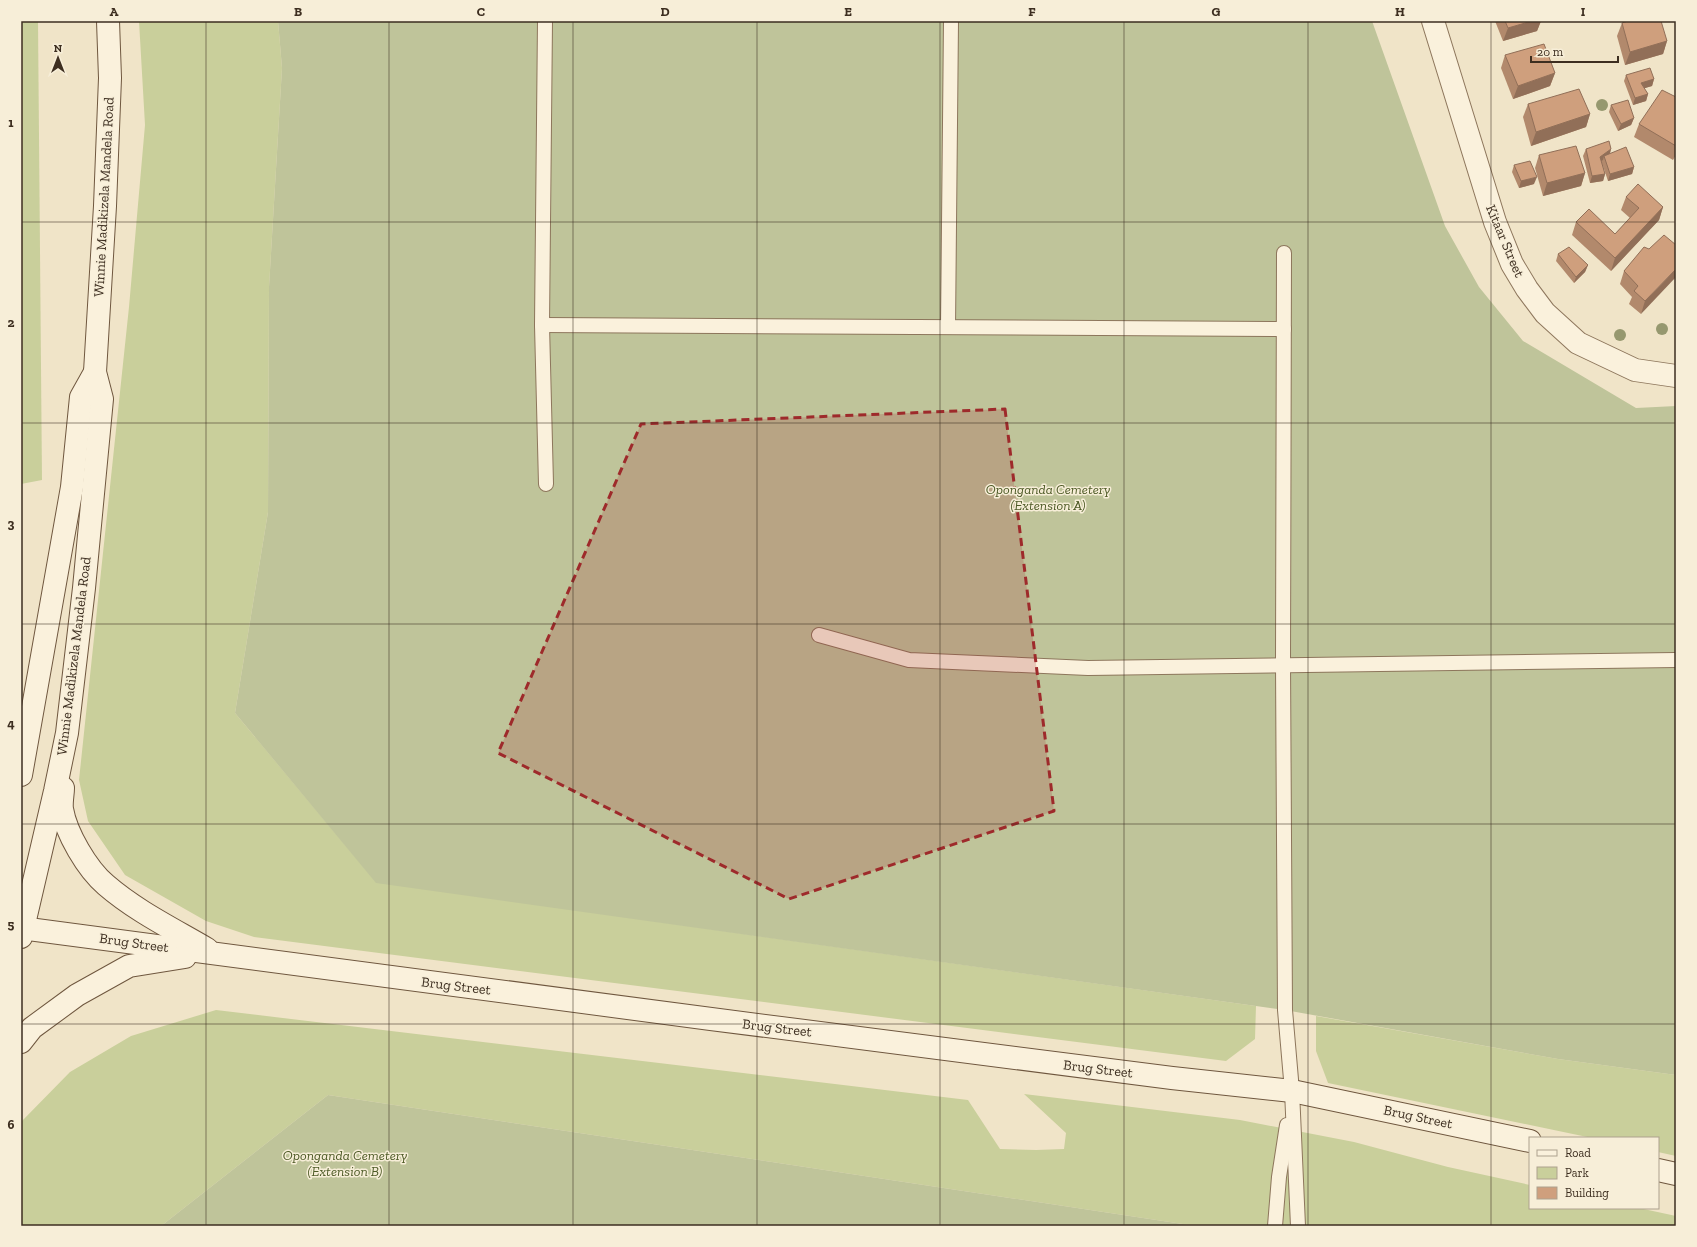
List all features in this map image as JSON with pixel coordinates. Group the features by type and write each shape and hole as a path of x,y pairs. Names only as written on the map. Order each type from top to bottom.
{"street":[{"name":"Winnie Madikizela Mandela Road","path":"22,931 55,792 67,733 84,588 102,399 94,372 110,78 108,21"},
{"name":"Kitaar Street","path":"1432,21 1495,222 1512,264 1526,289 1545,313 1578,343 1635,370 1676,376"},
{"name":"Winnie Madikizela Mandela Road","path":"21,775 72,487 81,397 94,372"},
{"path":"67,733 62,808 69,832 85,860 111,889 142,911 216,954"},
{"name":"Brug Street","path":"22,931 216,954 1164,1077 1292,1091 1529,1141"},
{"path":"21,1042 32,1028 77,995 129,966 176,958 216,954"},
{"path":"1659,1170 1676,1174"}],"lane":[{"path":"545,21 542,325 546,484"},
{"path":"948,327 951,21"},
{"path":"1284,253 1283,664 1285,1010 1292,1091 1298,1226"},
{"path":"542,325 1284,329"},
{"path":"819,635 909,660 1088,668 1283,664 1676,660"},
{"path":"1275,1226 1292,1091"}],"highlighted area":[{"path":"1005,409 1054,811 789,899 498,753 641,424"}],"green space":[{"path":"21,21 38,21 42,480 21,484"},
{"path":"139,21 278,21 282,68 269,287 268,512 235,713 376,882 1256,1006 1255,1039 1226,1061 254,937 206,921 125,875 88,821 79,780 129,307 145,125"},
{"name":"Oponganda Cemetery (Extension A)","path":"278,21 1372,21 1445,226 1479,287 1523,341 1636,408 1676,406 1676,1075 1558,1059 1285,1010 376,883 235,713 268,512 269,287 282,68"},
{"path":"216,1010 968,1100 1000,1149 1064,1149 1066,1133 1024,1094 1240,1120 1354,1142 1448,1167 1529,1185 1529,1209 1644,1209 1676,1216 1676,1226 1196,1226 328,1095 161,1226 21,1226 22,1121 70,1072 131,1036"},
{"path":"1316,1016 1558,1059 1676,1075 1676,1156 1659,1152 1659,1137 1587,1137 1328,1083 1316,1051"},
{"name":"Oponganda Cemetery (Extension B)","path":"328,1095 1196,1226 161,1226"}],"building":[{"path":"1505,21 1532,21 1508,28"},
{"path":"1628,21 1661,21 1667,41 1630,52 1622,23"},
{"path":"1544,44 1555,73 1518,86 1505,55"},
{"path":"1650,68 1654,79 1641,83 1648,94 1635,98 1626,75"},
{"path":"1579,89 1590,114 1536,132 1528,104"},
{"path":"1662,90 1676,97 1676,146 1639,124"},
{"path":"1628,100 1634,118 1621,124 1611,105"},
{"path":"1609,141 1611,149 1600,157 1605,174 1592,176 1586,149"},
{"path":"1576,146 1585,173 1547,183 1539,155"},
{"path":"1626,147 1634,167 1610,174 1604,156"},
{"path":"1530,161 1537,177 1521,181 1514,165"},
{"path":"1638,184 1663,207 1615,258 1576,222 1589,209 1615,234 1639,208 1626,197"},
{"path":"1664,235 1676,245 1676,269 1645,301 1634,291 1638,286 1624,271 1644,247 1649,249"},
{"path":"1569,247 1588,265 1576,277 1558,254"}]}
